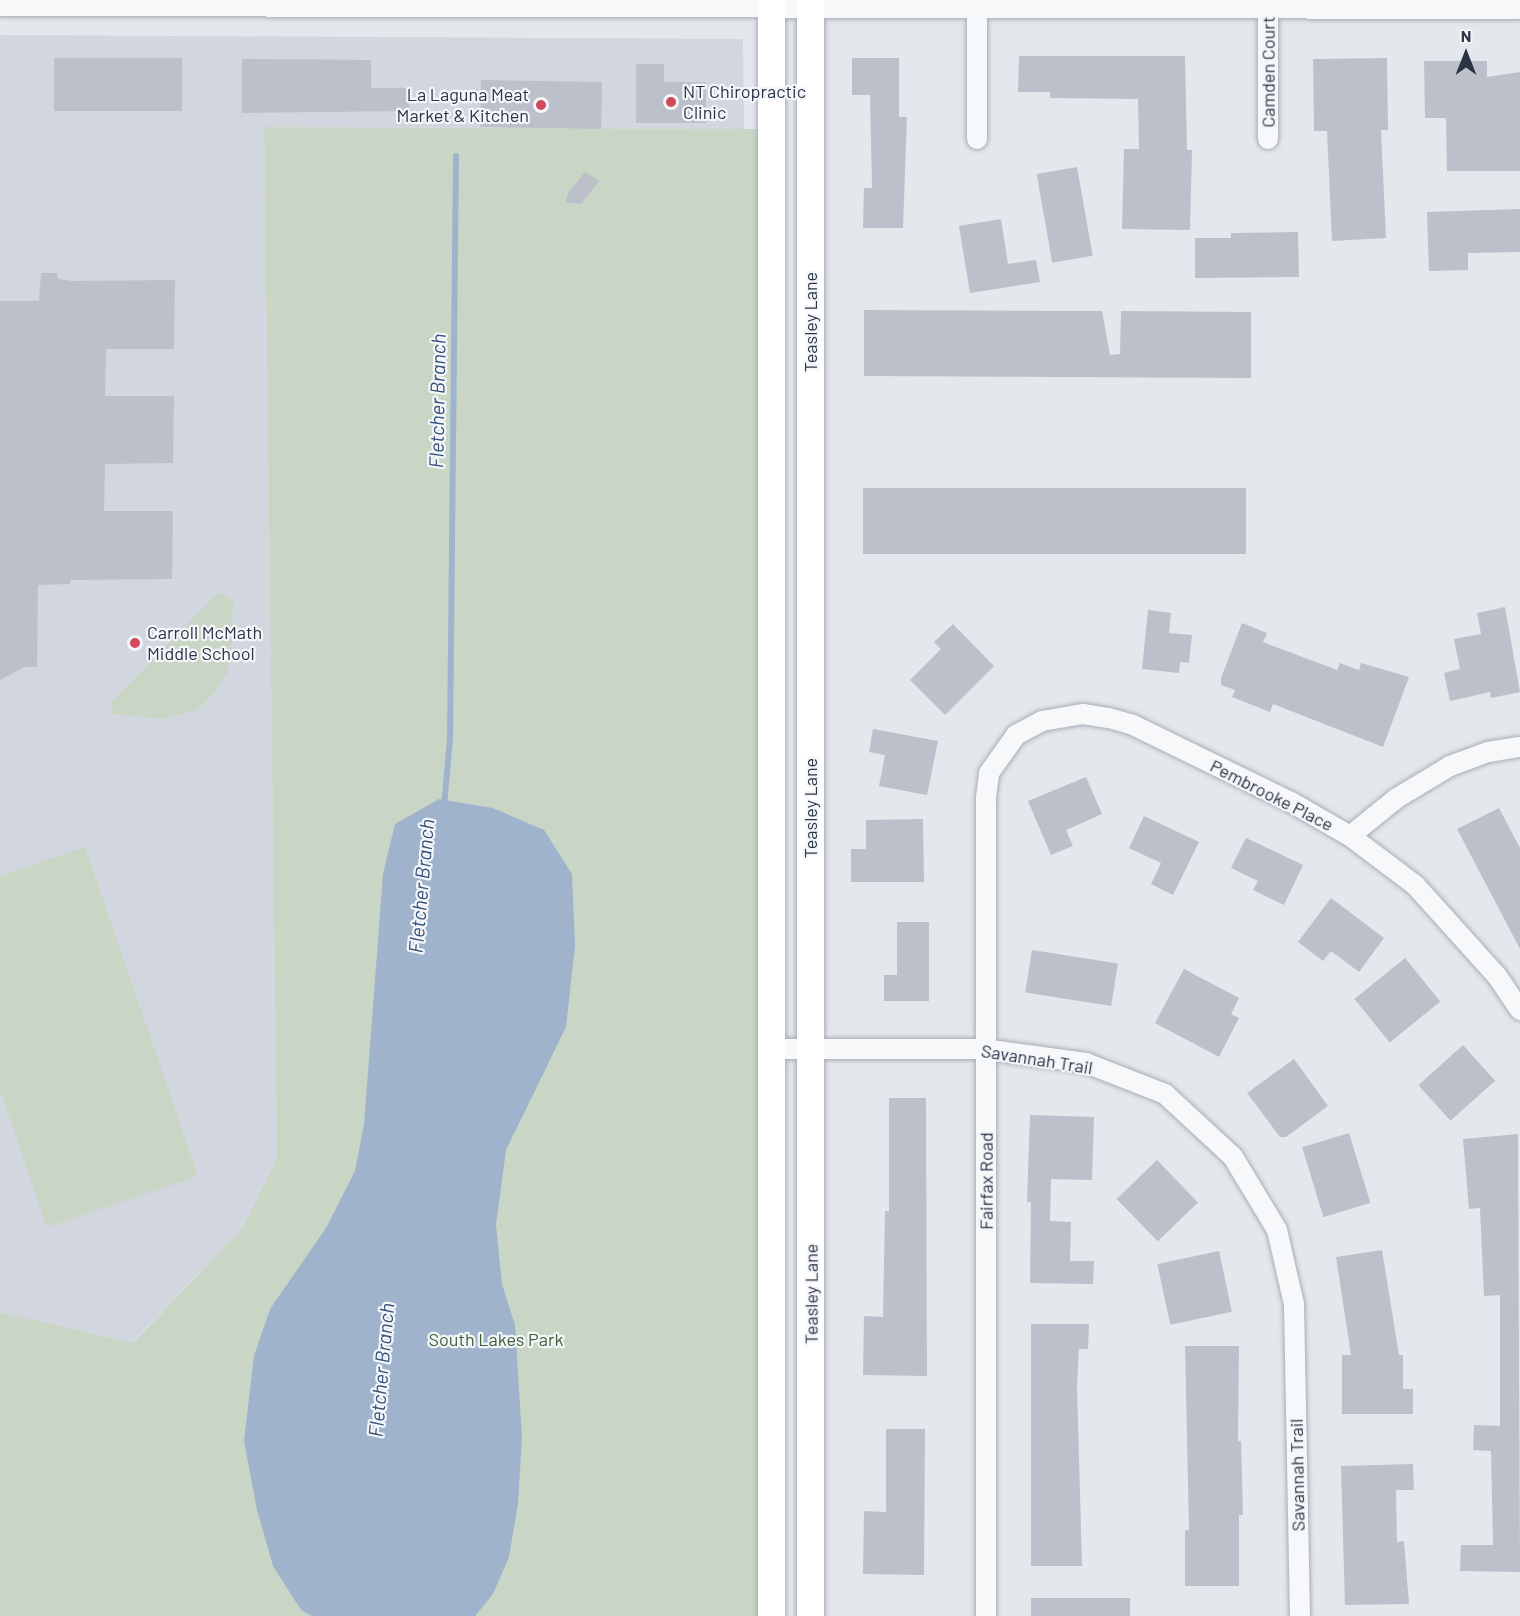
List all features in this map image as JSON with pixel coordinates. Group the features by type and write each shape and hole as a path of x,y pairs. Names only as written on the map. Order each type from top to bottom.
{"main road":[{"path":"771,3 771,1616"},
{"name":"Teasley Lane","path":"810,3 810,1616"}],"street":[{"path":"0,6 810,3 1520,9"},
{"path":"977,6 977,139"},
{"name":"Camden Court","path":"1268,6 1268,139"},
{"name":"Pembrooke Place","path":"1004,749 1016,735 1042,721 1083,714 1109,718 1133,725 1291,802 1350,836 1415,885 1497,976 1520,1010"},
{"path":"1350,836 1397,798 1450,766 1488,752 1520,747"},
{"name":"Fairfax Road","path":"986,1616 983,1049 986,798 989,773 1004,749"},
{"name":"Savannah Trail","path":"771,1049 983,1049 1086,1063 1165,1094 1233,1157 1277,1230 1294,1304 1300,1616"}],"shaded area":[{"name":"Carroll McMath Middle School","path":"0,35 743,39 744,129 264,127 277,1158 243,1227 132,1343 0,1312"}],"green space":[{"name":"South Lakes Park","path":"264,127 769,129 772,1616 0,1616 0,1312 133,1343 243,1227 277,1158"},
{"path":"218,593 233,600 231,651 227,673 215,692 197,710 163,719 112,714 111,703"},
{"path":"85,847 198,1176 47,1227 0,1090 0,876"}],"water":[{"path":"439,799 493,808 544,830 572,874 575,946 566,1027 506,1150 496,1225 502,1284 515,1325 522,1438 518,1504 509,1557 493,1594 475,1616 312,1616 301,1610 273,1566 257,1510 244,1441 254,1356 270,1309 326,1228 355,1171 364,1124 383,874 395,824"}],"building":[{"path":"1019,56 1185,56 1187,150 1192,150 1190,230 1122,229 1124,149 1139,149 1138,99 1050,98 1050,92 1018,92"},
{"path":"54,58 182,58 182,111 54,111"},
{"path":"852,58 899,58 899,117 907,117 903,228 863,228 864,188 872,188 870,95 852,95"},
{"path":"1387,58 1388,130 1381,130 1386,238 1332,241 1327,131 1314,131 1313,59"},
{"path":"242,59 371,60 371,88 409,88 409,111 242,113"},
{"path":"1424,61 1487,61 1487,77 1520,72 1520,171 1447,171 1446,118 1425,118"},
{"name":"NT Chiropractic Clinic","path":"636,64 664,64 664,82 706,82 706,123 636,123"},
{"name":"La Laguna Meat Market & Kitchen","path":"481,80 602,82 601,129 480,127"},
{"path":"1077,167 1093,256 1052,263 1037,174"},
{"path":"585,172 599,181 581,204 566,202 568,193"},
{"path":"1520,209 1520,252 1468,253 1468,270 1429,271 1427,212"},
{"path":"1001,219 1008,264 1036,260 1040,282 970,293 959,226"},
{"path":"1298,232 1299,277 1195,278 1195,238 1231,238 1231,233"},
{"name":"Carroll McMath Middle School","path":"41,273 57,273 58,279 72,281 175,280 174,349 106,349 105,396 174,396 173,463 105,464 104,511 173,511 172,579 70,580 70,584 38,585 37,667 25,667 0,680 0,301 39,301"},
{"path":"864,310 1102,311 1110,355 1120,354 1121,311 1251,312 1251,378 864,376"},
{"path":"863,488 1246,488 1246,554 863,554"},
{"path":"1505,607 1520,692 1491,698 1490,692 1450,701 1444,673 1460,669 1454,639 1481,634 1477,613"},
{"path":"1148,610 1171,613 1169,633 1192,635 1189,663 1180,662 1179,673 1142,669"},
{"path":"1242,623 1267,633 1263,642 1337,670 1340,663 1359,670 1361,663 1409,677 1383,747 1273,704 1270,712 1232,697 1235,690 1221,685 1221,678"},
{"path":"953,624 994,666 945,715 910,680 941,649 934,642"},
{"path":"873,729 938,741 927,795 879,786 885,755 869,752"},
{"path":"1086,777 1102,814 1066,830 1073,846 1051,855 1028,801"},
{"path":"1499,808 1520,848 1520,949 1457,829"},
{"path":"1144,816 1199,842 1173,895 1151,884 1161,863 1129,848"},
{"path":"923,819 924,882 851,882 851,849 866,849 866,820"},
{"path":"1246,838 1303,865 1284,905 1253,890 1258,881 1231,868"},
{"path":"1331,898 1384,938 1359,972 1331,951 1323,961 1298,942"},
{"path":"897,922 929,922 929,1001 884,1001 884,975 897,975"},
{"path":"1032,950 1118,964 1111,1006 1025,992"},
{"path":"1405,958 1440,1002 1390,1042 1354,999"},
{"path":"1184,969 1239,998 1231,1014 1239,1018 1219,1057 1155,1023"},
{"path":"1463,1045 1495,1081 1451,1121 1418,1085"},
{"path":"1294,1059 1328,1106 1286,1137 1280,1137 1247,1093"},
{"path":"889,1098 926,1098 927,1376 863,1375 864,1316 883,1317 885,1211 889,1211"},
{"path":"1030,1115 1094,1117 1092,1180 1051,1179 1050,1221 1071,1222 1070,1261 1094,1261 1093,1284 1030,1283 1031,1202 1027,1202"},
{"path":"1349,1133 1370,1203 1323,1217 1302,1147"},
{"path":"1518,1134 1520,1572 1460,1571 1461,1545 1493,1545 1491,1451 1473,1450 1474,1425 1500,1426 1500,1295 1484,1296 1480,1208 1469,1209 1463,1139"},
{"path":"1157,1160 1198,1202 1158,1241 1117,1199"},
{"path":"1382,1250 1399,1355 1403,1355 1403,1389 1413,1389 1413,1414 1342,1414 1342,1355 1351,1355 1336,1257"},
{"path":"1219,1251 1232,1312 1170,1325 1157,1264"},
{"path":"1031,1324 1089,1324 1088,1349 1079,1349 1077,1385 1082,1566 1031,1566"},
{"path":"1185,1346 1239,1346 1238,1441 1241,1441 1243,1515 1239,1515 1239,1586 1185,1586 1185,1530 1189,1530"},
{"path":"886,1429 925,1429 924,1575 863,1574 864,1511 886,1512"},
{"path":"1413,1464 1414,1490 1396,1490 1397,1542 1404,1541 1409,1604 1345,1605 1341,1466"},
{"path":"1031,1598 1130,1598 1130,1616 1031,1616"}],"waterway":[{"name":"Fletcher Branch","path":"444,807 450,739 456,156"}],"place":[{"name":"NT Chiropractic Clinic","path":"671,102"},
{"name":"La Laguna Meat Market & Kitchen","path":"541,105"},
{"name":"Carroll McMath Middle School","path":"135,643"}]}
